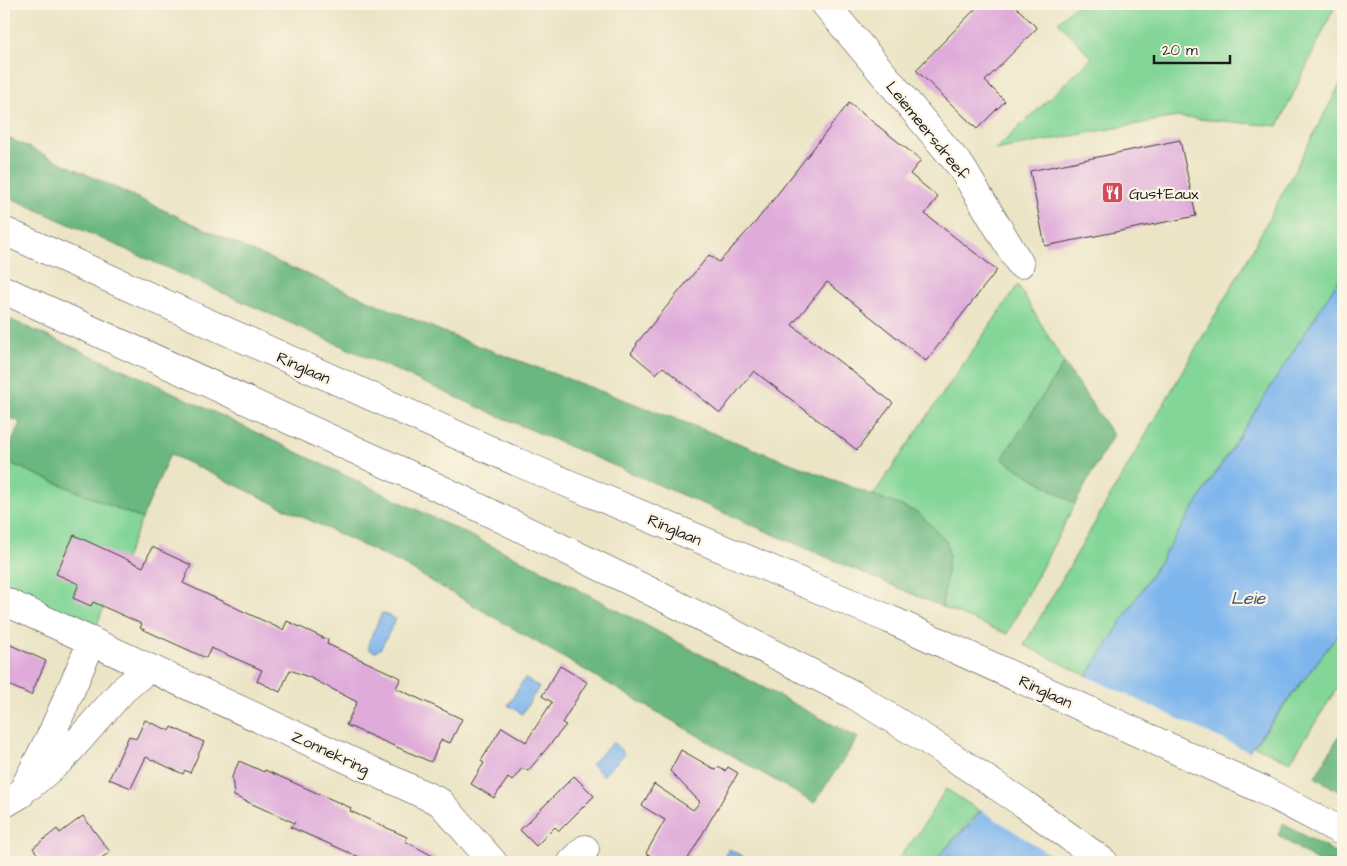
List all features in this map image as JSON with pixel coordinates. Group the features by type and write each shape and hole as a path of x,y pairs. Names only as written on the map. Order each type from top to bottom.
{"main road":[{"name":"Leiemeersdreef","path":"824,4 962,168 1020,264"},
{"name":"Ringlaan","path":"4,231 517,462 889,619 1263,790 1343,832"},
{"path":"4,290 443,490 654,593 854,695 954,757 1104,862"},
{"name":"Zonnekring","path":"4,601 440,802 493,862"},
{"path":"12,799 53,731 92,641"},
{"path":"12,799 62,759 123,690 149,668"}],"green space":[{"path":"1076,4 1336,4 1278,126 1176,117 995,150 1092,58 1058,22"},
{"path":"1343,79 1343,273 1087,676 1024,645 1247,260"},
{"path":"4,136 254,252 460,339 684,422 919,513 947,542 949,555 942,607 478,407 4,195"},
{"path":"1018,285 1064,363 1002,459 1075,504 1007,634 942,607 949,555 919,513 873,495"},
{"path":"4,317 147,380 542,570 858,738 814,803 402,564 170,454 142,519 5,461 20,422 4,415"},
{"path":"1064,363 1113,435 1075,504 1002,459"},
{"path":"5,461 142,519 94,631 4,589"},
{"path":"1343,628 1343,679 1290,762 1254,746"},
{"path":"1343,729 1343,794 1315,777"},
{"path":"946,789 980,811 933,862 895,862 917,835"},
{"path":"1283,824 1343,857 1343,862 1318,862 1278,835"}],"water":[{"name":"Leie","path":"1343,273 1343,628 1164,862 933,862 973,821 1087,676"},
{"path":"382,613 396,619 381,648 375,652 369,649 369,641"},
{"path":"525,678 539,687 522,714 508,705"},
{"path":"613,742 625,754 603,776 591,764"},
{"path":"729,849 744,857 741,862 721,862"}],"pier":[{"path":"1084,675 1252,753 1167,862 1062,862 979,809"}],"building":[{"path":"980,4 1013,4 1037,28 985,81 1005,101 977,129 916,70"},
{"path":"849,103 921,160 910,174 938,197 925,214 997,270 926,361 827,282 792,325 893,403 857,450 754,371 720,413 663,367 656,374 631,353 636,344 709,255 719,262 754,224"},
{"name":"Gust'Eaux","path":"1180,140 1196,216 1045,246 1030,171"},
{"path":"74,535 143,567 152,547 191,565 183,583 283,630 287,621 328,640 327,644 401,678 396,688 462,719 450,743 441,740 431,762 346,725 357,702 311,678 290,670 280,692 257,681 262,670 211,648 206,658 140,628 142,624 93,602 91,606 73,598 79,584 56,574"},
{"path":"4,642 46,661 31,695 4,683"},
{"path":"560,666 587,682 562,723 566,725 528,771 522,768 512,781 508,778 494,798 471,784 484,763 481,761 502,727 526,742 552,702 542,696"},
{"path":"145,720 170,731 172,727 204,742 190,773 185,770 183,774 146,757 131,788 109,779 129,736 136,739"},
{"path":"681,750 716,770 718,767 725,771 728,767 738,773 686,862 661,862 646,853 665,820 642,806 654,784 693,810 700,802 670,771"},
{"path":"239,761 264,772 265,770 351,808 350,811 407,837 405,841 444,862 371,862 290,827 295,823 234,796 232,777"},
{"path":"574,776 594,796 559,831 555,827 536,846 520,830"},
{"path":"83,816 110,852 96,862 43,862 33,848 57,829 60,833"}],"place":[{"name":"Gust'Eaux","path":"1113,193"}]}
